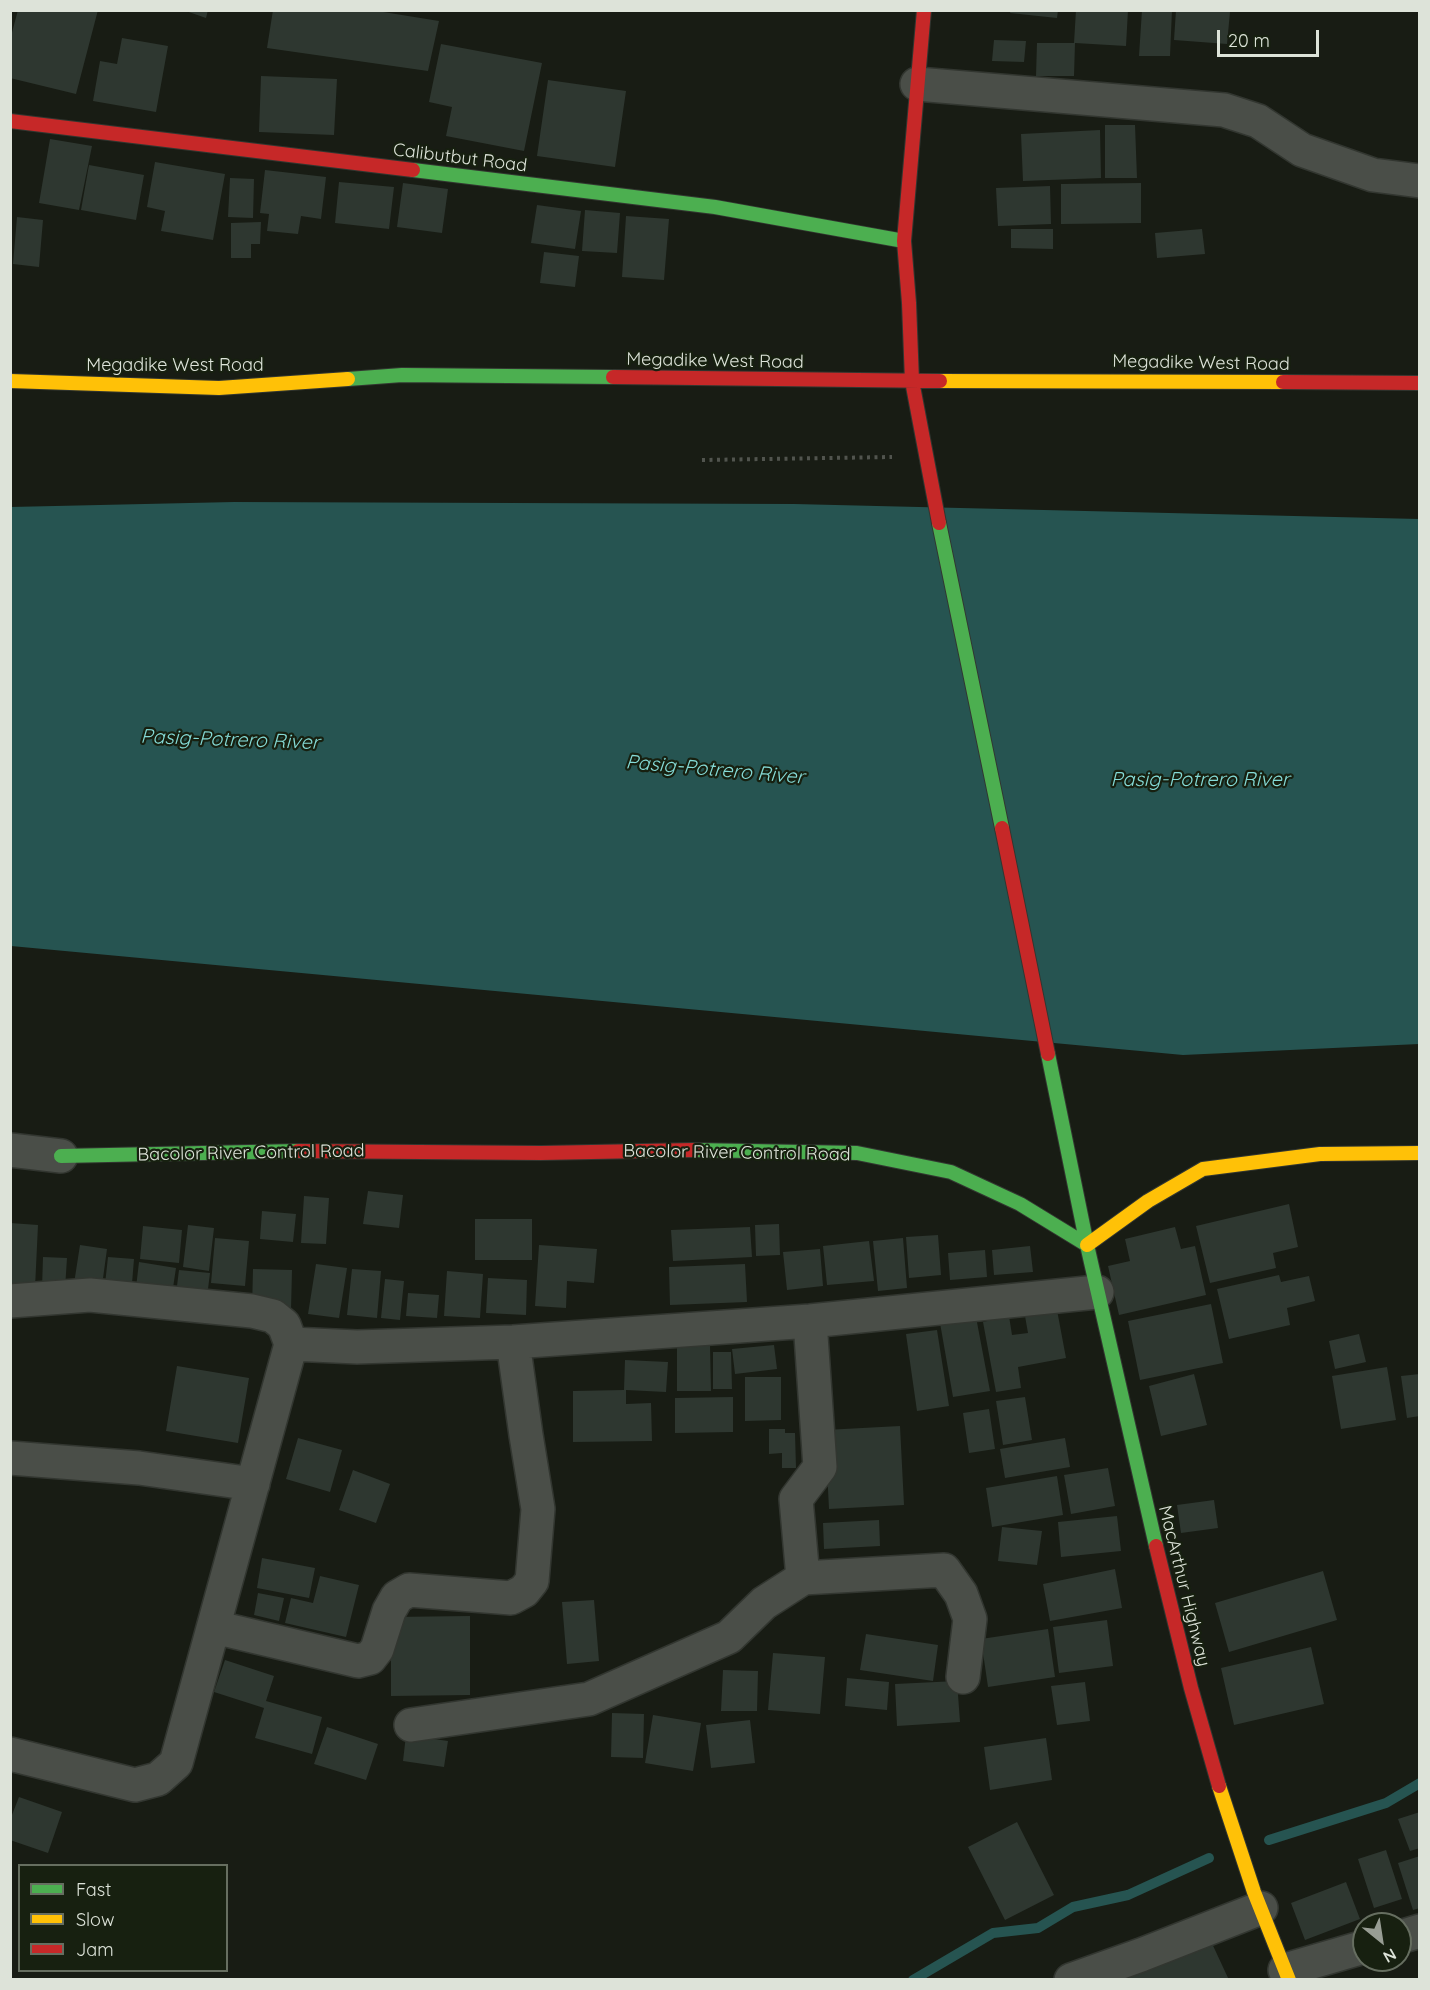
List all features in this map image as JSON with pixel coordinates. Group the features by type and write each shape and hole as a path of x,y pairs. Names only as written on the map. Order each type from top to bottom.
{"street":[{"name":"MacArthur Highway","path":"924,10 904,240 912,381 1087,1245 1144,1500 1191,1688 1226,1810 1287,1975"},
{"path":"917,84 1224,110 1258,121 1302,150 1372,175 1419,181"},
{"name":"Calibutbut Road","path":"10,121 715,207 904,240"},
{"name":"Megadike West Road","path":"10,381 219,388 402,375 912,381 1127,380 1419,383"},
{"name":"Bacolor River Control Road","path":"10,1150 61,1156 299,1151 541,1153 718,1150 857,1153 951,1172 1020,1204 1087,1245"},
{"path":"1087,1245 1149,1201 1203,1169 1320,1154 1419,1152"},
{"path":"291,1344 357,1347 513,1342 810,1321 1097,1292"},
{"path":"10,1301 90,1295 252,1311 273,1316 284,1326 291,1344 176,1763 158,1779 135,1785 10,1754"},
{"path":"803,1578 796,1499 820,1467 810,1321"},
{"path":"214,1627 358,1661 370,1658 377,1649 396,1597 409,1590 511,1598 524,1591 532,1581 538,1509 513,1342"},
{"path":"10,1458 140,1468 253,1484"},
{"path":"411,1725 589,1699 729,1636 764,1603 803,1578 944,1570 961,1594 970,1619 963,1677"},
{"path":"1071,1980 1261,1908"},
{"path":"1287,1975 1352,1951"}],"path":[{"path":"702,460 926,456"}],"water":[{"name":"Pasig-Potrero River","path":"234,502 794,504 1419,519 1419,1044 1183,1055 11,946 10,507"}],"building":[{"path":"18,10 98,10 76,94 10,78 10,40"},
{"path":"183,10 208,10 206,18"},
{"path":"273,10 371,10 439,21 428,71 267,48"},
{"path":"1011,10 1058,10 1057,18 1010,13"},
{"path":"1076,10 1128,10 1126,46 1075,43 1074,76 1036,76 1037,43 1074,43"},
{"path":"1142,10 1172,10 1170,56 1139,56"},
{"path":"1176,10 1230,12 1227,44 1174,40"},
{"path":"122,38 168,46 156,112 93,101 100,61 117,64"},
{"path":"994,40 1026,41 1024,62 992,61"},
{"path":"441,44 542,63 524,151 446,136 452,107 429,102"},
{"path":"261,76 337,79 334,135 259,132"},
{"path":"548,80 626,91 615,167 537,156"},
{"path":"1105,125 1135,125 1137,178 1105,178"},
{"path":"1100,130 1101,178 1023,181 1021,134"},
{"path":"50,139 92,146 79,210 39,203"},
{"path":"155,162 225,174 213,240 161,231 165,211 147,207"},
{"path":"89,165 144,175 136,220 81,210"},
{"path":"265,170 326,177 321,219 301,216 298,234 267,231 269,214 260,213"},
{"path":"230,178 254,179 253,218 228,217"},
{"path":"339,182 394,187 389,229 335,223"},
{"path":"403,183 448,189 442,233 397,227"},
{"path":"1141,183 1141,223 1061,224 1061,184"},
{"path":"1050,186 1051,224 998,226 996,188"},
{"path":"537,205 581,211 575,249 531,243"},
{"path":"585,210 620,213 617,253 582,251"},
{"path":"626,216 669,219 664,280 622,277"},
{"path":"17,217 43,220 39,267 13,264"},
{"path":"261,222 260,244 251,244 251,258 231,258 231,223"},
{"path":"1011,229 1053,229 1053,249 1011,248"},
{"path":"1202,229 1205,254 1157,258 1155,233"},
{"path":"544,252 579,256 575,287 540,283"},
{"path":"368,1191 403,1195 399,1228 363,1224"},
{"path":"304,1196 329,1198 326,1244 301,1243"},
{"path":"1289,1204 1298,1247 1273,1253 1276,1268 1210,1283 1196,1226"},
{"path":"262,1211 296,1214 293,1242 260,1239"},
{"path":"475,1219 532,1219 532,1260 475,1260"},
{"path":"10,1223 38,1225 35,1288 10,1287"},
{"path":"779,1224 780,1255 756,1256 755,1225"},
{"path":"188,1225 214,1228 209,1271 183,1267"},
{"path":"143,1226 182,1230 179,1263 140,1259"},
{"path":"750,1227 752,1257 673,1261 671,1230"},
{"path":"1175,1227 1181,1249 1195,1246 1206,1295 1119,1315 1108,1266 1130,1261 1125,1239"},
{"path":"938,1235 941,1275 909,1278 906,1237"},
{"path":"215,1238 249,1241 245,1286 211,1283"},
{"path":"903,1238 907,1288 878,1291 873,1241"},
{"path":"869,1241 874,1281 827,1285 823,1246"},
{"path":"80,1245 107,1249 101,1293 73,1290"},
{"path":"539,1245 597,1249 594,1283 567,1281 566,1308 535,1306"},
{"path":"1030,1246 1033,1272 994,1275 992,1250"},
{"path":"820,1249 823,1286 787,1290 783,1252"},
{"path":"985,1250 987,1277 950,1280 948,1253"},
{"path":"43,1257 67,1258 65,1289 42,1288"},
{"path":"108,1257 134,1259 131,1296 104,1293"},
{"path":"139,1262 176,1268 171,1301 135,1296"},
{"path":"316,1264 347,1268 339,1318 308,1314"},
{"path":"745,1264 747,1302 670,1305 669,1267"},
{"path":"253,1269 292,1270 291,1310 252,1309"},
{"path":"352,1269 381,1271 377,1318 347,1315"},
{"path":"179,1270 210,1273 206,1305 175,1302"},
{"path":"447,1271 483,1274 480,1318 444,1316"},
{"path":"1279,1275 1281,1282 1309,1276 1315,1301 1287,1308 1290,1325 1229,1339 1217,1289"},
{"path":"488,1278 527,1280 526,1315 486,1313"},
{"path":"385,1279 404,1281 400,1320 381,1318"},
{"path":"408,1293 439,1295 437,1318 406,1316"},
{"path":"1211,1304 1223,1363 1140,1380 1128,1321"},
{"path":"1057,1310 1066,1358 1018,1367 1021,1388 996,1392 983,1322 1009,1316 1012,1335 1028,1333 1025,1316"},
{"path":"976,1317 990,1391 953,1397 940,1323"},
{"path":"937,1330 949,1406 917,1411 906,1334"},
{"path":"1359,1334 1366,1362 1335,1369 1329,1341"},
{"path":"710,1345 711,1391 677,1391 677,1346"},
{"path":"774,1345 777,1369 735,1374 732,1349"},
{"path":"713,1352 731,1352 732,1389 713,1389"},
{"path":"625,1360 668,1362 666,1392 626,1390 626,1404 651,1403 652,1441 573,1442 573,1391 624,1390"},
{"path":"177,1366 249,1378 238,1443 166,1431"},
{"path":"1387,1367 1396,1420 1341,1429 1332,1376"},
{"path":"1194,1374 1207,1425 1161,1436 1149,1386"},
{"path":"1420,1374 1420,1416 1407,1418 1401,1376"},
{"path":"745,1377 781,1377 781,1420 745,1421"},
{"path":"733,1397 733,1432 675,1433 675,1398"},
{"path":"1025,1397 1032,1440 1003,1445 996,1401"},
{"path":"989,1409 995,1449 969,1453 963,1413"},
{"path":"900,1426 904,1505 829,1509 825,1430"},
{"path":"769,1429 785,1429 785,1433 795,1433 796,1468 782,1468 782,1453 769,1454"},
{"path":"298,1438 342,1450 330,1492 286,1479"},
{"path":"1065,1438 1070,1467 1005,1478 1000,1449"},
{"path":"1108,1468 1115,1506 1071,1514 1064,1475"},
{"path":"353,1470 390,1484 376,1523 339,1510"},
{"path":"1057,1476 1063,1515 992,1527 986,1488"},
{"path":"1214,1500 1218,1528 1181,1533 1177,1505"},
{"path":"1117,1516 1121,1551 1061,1557 1058,1522"},
{"path":"879,1520 880,1546 824,1549 823,1523"},
{"path":"1002,1527 1042,1531 1037,1565 998,1561"},
{"path":"262,1558 315,1568 309,1598 257,1588"},
{"path":"1115,1569 1122,1608 1050,1621 1043,1584"},
{"path":"1323,1571 1337,1620 1229,1652 1215,1603"},
{"path":"320,1576 359,1585 346,1637 285,1623 291,1598 313,1603"},
{"path":"258,1593 284,1598 279,1621 254,1615"},
{"path":"594,1600 599,1661 567,1664 562,1602"},
{"path":"470,1616 470,1695 391,1696 391,1617"},
{"path":"1107,1620 1113,1666 1059,1673 1053,1627"},
{"path":"1048,1629 1055,1677 988,1687 981,1639"},
{"path":"866,1634 938,1645 933,1681 860,1670"},
{"path":"1311,1647 1324,1704 1234,1725 1221,1668"},
{"path":"773,1653 825,1657 820,1714 768,1710"},
{"path":"225,1660 274,1676 266,1701 322,1717 312,1754 255,1738 264,1708 214,1692"},
{"path":"723,1670 758,1671 757,1711 721,1711"},
{"path":"847,1678 889,1682 887,1710 845,1706"},
{"path":"957,1681 960,1722 897,1726 895,1684"},
{"path":"1085,1682 1090,1721 1057,1725 1051,1686"},
{"path":"612,1713 644,1714 643,1758 611,1757"},
{"path":"653,1715 701,1723 693,1771 645,1763"},
{"path":"750,1720 755,1763 711,1768 706,1725"},
{"path":"327,1727 378,1744 366,1780 314,1764"},
{"path":"406,1735 448,1741 444,1767 403,1761"},
{"path":"1046,1738 1052,1780 990,1790 984,1747"},
{"path":"19,1797 62,1812 48,1853 10,1840 10,1820"},
{"path":"1420,1812 1420,1848 1410,1851 1398,1819"},
{"path":"1017,1822 1054,1895 1005,1920 968,1847"},
{"path":"1386,1850 1402,1899 1374,1908 1358,1859"},
{"path":"1420,1856 1420,1908 1413,1910 1398,1863"},
{"path":"1346,1882 1357,1912 1352,1912 1352,1922 1305,1940 1291,1903"},
{"path":"1209,1937 1229,1980 1129,1980 1127,1976"}],"waterway":[{"path":"1269,1840 1386,1803 1420,1783"},
{"path":"913,1980 993,1933 1038,1928 1073,1907 1128,1895 1209,1858"}],"traffic: fast":[{"path":"413,170 715,207 904,241"},
{"path":"348,379 402,375 613,377"},
{"path":"939,523 1002,828"},
{"path":"1048,1054 1087,1245 1156,1546"},
{"path":"694,1150 857,1153 951,1172 1020,1204 1087,1245"},
{"path":"61,1156 298,1151"}],"traffic: slow":[{"path":"10,381 219,388 348,379"},
{"path":"940,381 1283,382"},
{"path":"1087,1245 1148,1201 1203,1169 1320,1154 1420,1153"},
{"path":"1219,1786 1254,1892 1289,1980"}],"traffic: jam":[{"path":"924,10 904,241 912,381 939,523"},
{"path":"10,121 413,170"},
{"path":"613,377 940,381"},
{"path":"1283,382 1420,383"},
{"path":"1002,828 1048,1054"},
{"path":"298,1151 541,1153 694,1150"},
{"path":"1156,1546 1191,1688 1219,1786"}]}
